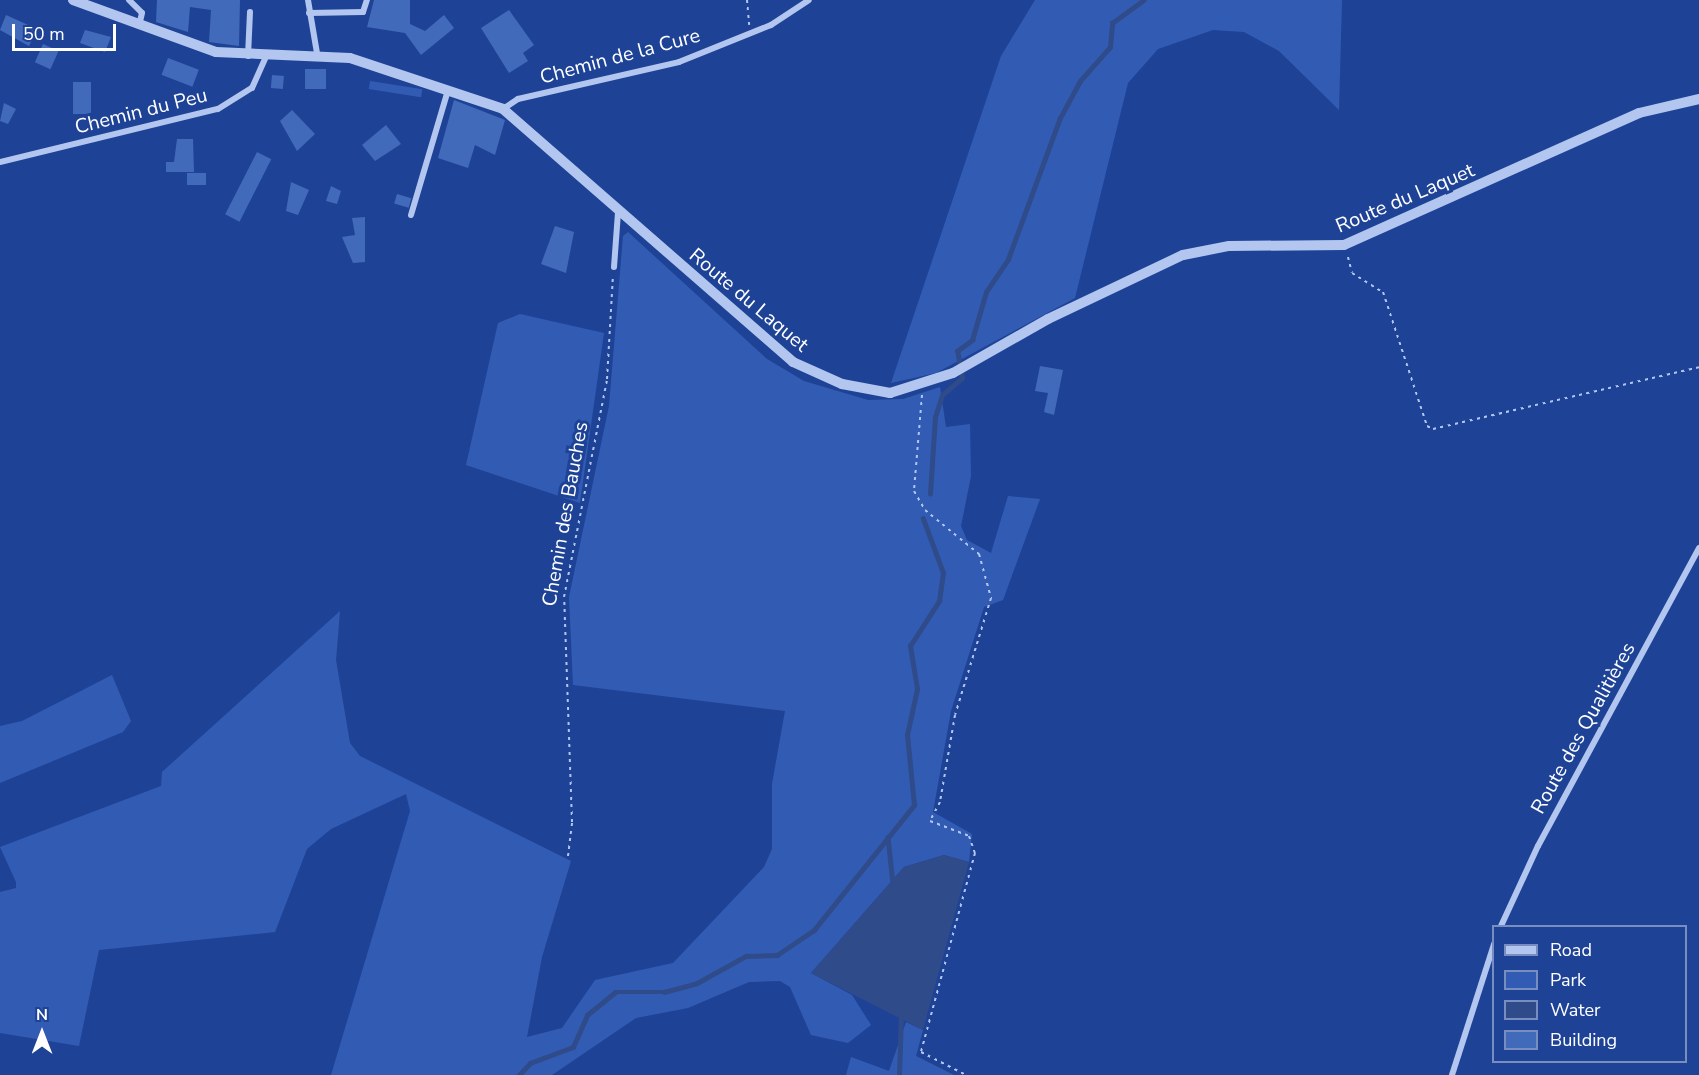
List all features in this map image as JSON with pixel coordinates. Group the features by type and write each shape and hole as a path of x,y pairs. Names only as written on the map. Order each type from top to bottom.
{"street":[{"name":"Route du Laquet","path":"73,0 195,46 248,56 317,53 350,57 503,109 618,213 810,373 874,392 923,386 953,373 1182,255 1229,246 1329,248 1355,241 1639,113 1699,99"},
{"path":"129,0 142,13 139,26"},
{"path":"308,0 317,53"},
{"path":"309,13 363,12 367,0"},
{"name":"Chemin de la Cure","path":"503,109 518,99 679,62 747,36 809,0"},
{"path":"248,56 250,12"},
{"name":"Chemin du Peu","path":"0,162 218,109 252,88 266,57"},
{"path":"411,215 448,90"},
{"path":"614,267 618,213"},
{"name":"Route des Qualitières","path":"1502,925 1538,846 1699,548"},
{"path":"1452,1075 1492,950"}],"path":[{"path":"747,0 747,36"},
{"path":"1355,241 1348,265 1383,292 1427,426 1433,429 1699,367"},
{"name":"Chemin des Bauches","path":"568,856 572,822 564,597 607,379 614,267"},
{"path":"923,386 914,491 925,510 979,554 991,598 955,715 940,802 930,821 969,836 975,853 921,1052 966,1075"}],"green space":[{"path":"1035,0 1342,0 1339,110 1279,51 1244,32 1213,30 1158,49 1128,83 1075,298 936,373 891,383 1001,56"},
{"path":"370,81 422,89 421,97 369,89"},
{"path":"628,232 767,359 804,381 868,400 903,399 940,387 946,427 970,424 971,476 961,526 967,540 991,553 1008,496 1040,499 1003,600 984,607 951,711 933,812 972,834 969,862 944,855 904,867 811,973 852,995 871,1025 848,1043 811,1035 790,987 780,981 749,982 688,1008 636,1018 552,1075 331,1075 410,811 406,794 331,829 307,849 275,932 99,950 79,1046 0,1033 0,892 16,888 16,882 0,847 161,786 162,772 340,611 336,660 350,743 360,756 571,861 542,957 527,1037 562,1028 595,980 673,963 764,867 772,849 772,784 785,711 573,685 569,597 609,406 623,236"},
{"path":"520,314 604,333 580,503 466,465 498,323"},
{"path":"112,675 131,721 123,732 0,783 0,726 22,721"},
{"path":"906,1022 923,1030 916,1056 954,1075 846,1075 851,1057 889,1071"}],"water":[{"path":"944,855 969,862 923,1030 811,973 904,867"}],"building":[{"path":"157,0 240,0 239,46 209,42 211,10 190,7 188,32 156,22"},
{"path":"374,0 410,0 410,24 425,31 444,15 454,28 421,55 405,33 367,27"},
{"path":"509,10 534,45 523,53 528,61 509,73 481,28"},
{"path":"6,15 37,29 29,46 0,30"},
{"path":"85,30 111,37 105,52 80,43"},
{"path":"43,44 59,51 50,69 35,62"},
{"path":"168,58 199,70 192,87 162,75"},
{"path":"305,69 326,69 326,89 305,89"},
{"path":"272,75 284,76 283,89 271,88"},
{"path":"73,82 91,82 91,114 73,114"},
{"path":"454,100 505,120 495,155 475,145 468,168 438,158"},
{"path":"4,103 16,109 8,124 0,121"},
{"path":"292,110 315,134 297,151 280,121"},
{"path":"386,125 401,144 375,161 362,145"},
{"path":"177,139 193,139 194,172 166,172 166,162 174,162"},
{"path":"257,152 271,159 239,222 225,214"},
{"path":"187,173 206,173 206,185 187,185"},
{"path":"291,182 309,190 298,215 286,211"},
{"path":"331,186 341,191 337,204 326,201"},
{"path":"397,194 411,198 409,208 394,204"},
{"path":"365,217 365,262 353,263 342,237 355,235 352,218"},
{"path":"555,226 574,232 566,273 541,264"},
{"path":"1040,366 1063,370 1054,415 1044,412 1048,393 1035,391"}],"waterway":[{"path":"930,494 935,417 942,395 962,378 957,351 972,340 986,292 1008,259 1060,118 1080,81 1110,47 1112,23 1144,0"},
{"path":"519,1075 530,1063 573,1047 587,1015 615,992 664,992 697,983 746,956 777,955 814,930 914,805 907,735 917,689 910,646 939,601 943,573 923,519"},
{"path":"888,837 893,884"},
{"path":"899,1075 901,1015"}]}
